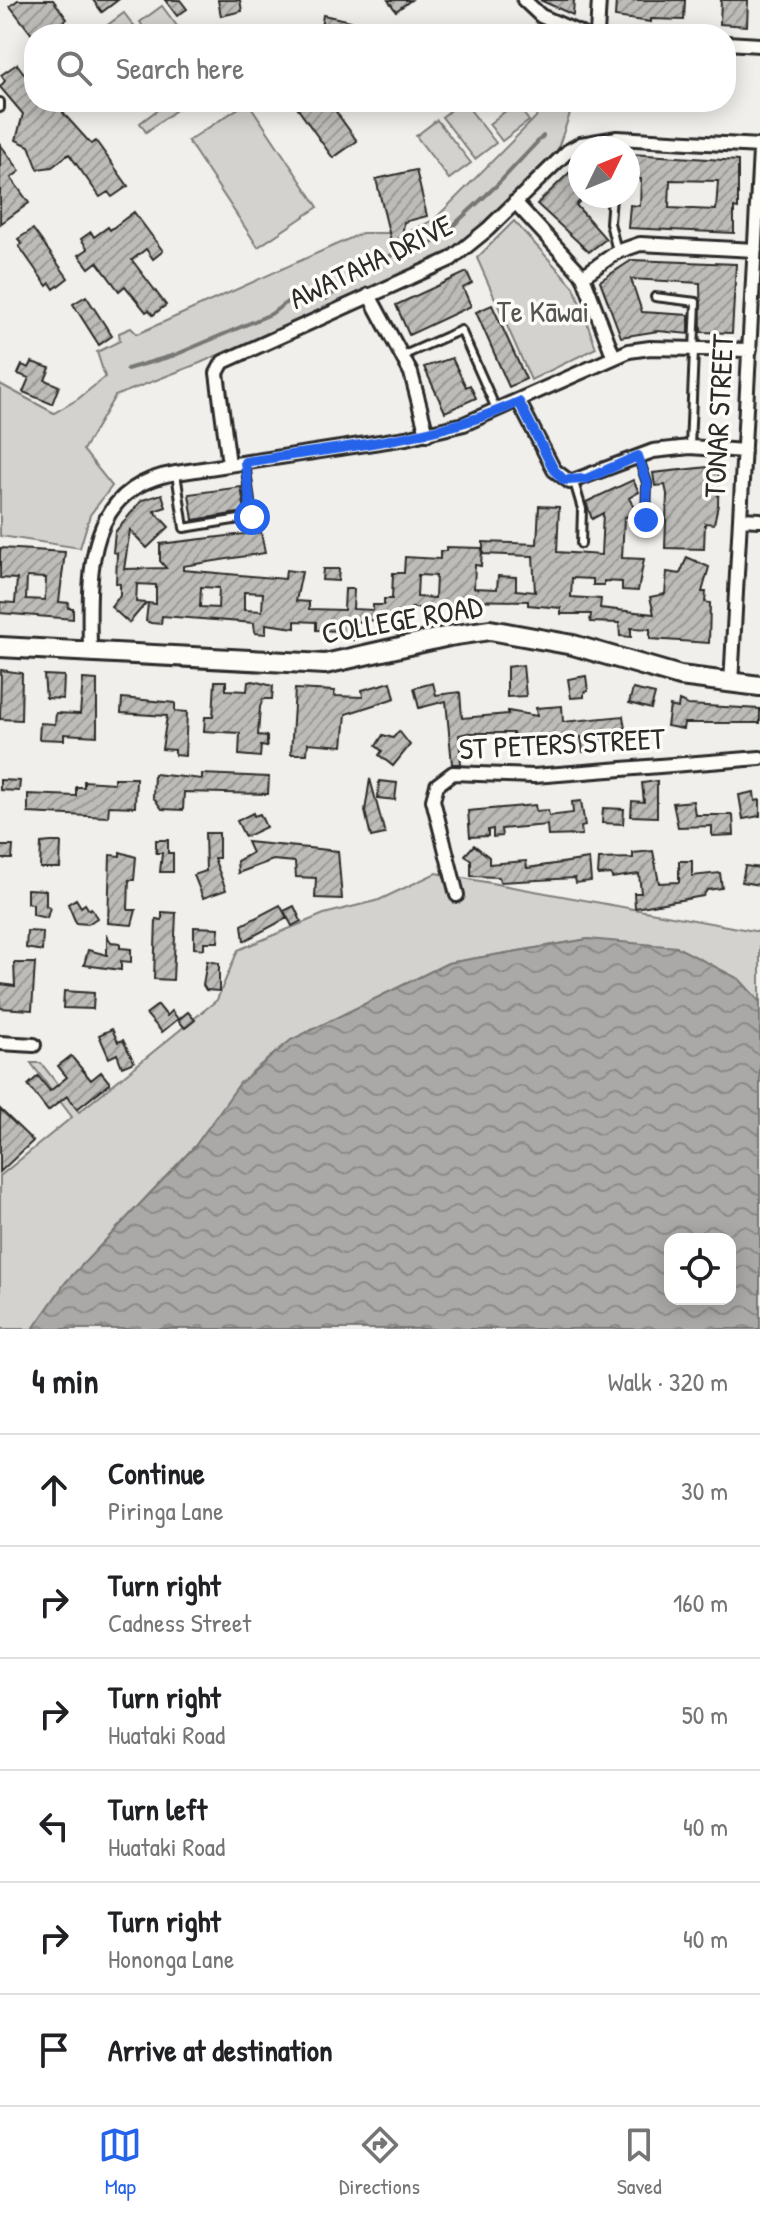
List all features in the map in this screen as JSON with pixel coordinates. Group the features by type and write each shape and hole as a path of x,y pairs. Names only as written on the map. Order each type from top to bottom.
{"main road":[{"name":"COLLEGE ROAD","path":"0,647 325,664 466,632 500,631 573,645 680,676 760,686"}],"street":[{"path":"524,0 557,24"},
{"path":"598,24 599,0"},
{"path":"736,44 760,45"},
{"name":"AWATAHA DRIVE","path":"640,144 760,148"},
{"name":"TONAR STREET","path":"731,684 744,451 754,406 750,350 755,321 760,148"},
{"name":"AWATAHA DRIVE","path":"229,464 217,373 223,362 451,259 568,151"},
{"path":"515,202 583,276 613,355"},
{"path":"583,276 617,252 651,244 755,250"},
{"path":"369,295 419,395 427,434"},
{"path":"90,651 94,553 104,521 130,489 152,478 427,434 498,412 613,355 650,348 750,350"},
{"path":"519,402 554,470 564,480 574,482 638,456 690,447 744,451"},
{"path":"740,519 760,520"},
{"name":"ST PETERS STREET","path":"457,895 433,800 437,785 446,775 465,772 534,776 760,758"},
{"path":"0,1043 34,1045"}],"lane":[{"path":"611,208 610,223 617,252"},
{"path":"655,297 696,302 690,447"},
{"path":"402,356 461,330 498,412"},
{"path":"638,456 647,483 646,520"},
{"path":"176,473 184,528 252,517 245,462"},
{"path":"574,482 582,509 581,544"}],"green space":[{"path":"162,6 176,24 141,24"},
{"path":"124,13 132,24 109,24"},
{"path":"155,112 173,112 146,132 140,123"},
{"path":"233,112 255,112 318,207 258,247 188,141"},
{"path":"448,112 472,112 496,143 475,159 442,117"},
{"path":"504,112 522,112 529,121 502,141 489,124"},
{"path":"538,112 571,112 557,151 447,259 421,277 356,294 200,363 115,396 83,450 112,486 90,515 80,548 0,536 0,384 54,413 78,399 105,377 97,352 120,341 119,333 131,328 137,334 362,233 406,233 434,220"},
{"path":"437,120 471,163 449,179 416,136"},
{"name":"Te Kāwai","path":"514,221 574,287 596,348 531,380 477,258"},
{"path":"436,873 760,932 760,1002 739,979 588,939 448,963 291,1040 253,1071 195,1146 66,1282 33,1329 0,1329 0,1176 72,1117 31,1063 41,1063 79,1112 217,1000 238,950 324,914 379,900"}],"water":[{"path":"588,939 677,947 739,979 760,1002 760,1329 33,1329 66,1282 195,1146 240,1083 291,1040 448,963"}],"building":[{"path":"18,0 53,0 67,19 61,24 24,24 10,6"},
{"path":"93,0 118,0 102,12"},
{"path":"165,0 180,0 187,9 177,16"},
{"path":"218,0 240,0 242,11 221,16"},
{"path":"388,0 411,0 396,11"},
{"path":"540,0 574,0 573,15"},
{"path":"616,0 685,0 684,20 651,19 651,22 615,17"},
{"path":"721,0 748,0 747,26 720,24"},
{"path":"323,15 351,21 351,24 322,24"},
{"path":"17,64 24,73 24,112 64,112 91,144 96,141 128,186 112,197 108,192 100,197 69,154 52,167 38,169 29,146 16,140 23,114 0,87 5,81 1,75"},
{"path":"300,112 336,112 357,141 333,158"},
{"path":"0,144 20,171 11,178 29,203 0,224"},
{"path":"640,155 738,161 738,209 734,208 734,233 628,228 630,208 640,208","holes":["670,180 718,181 716,210 669,208"]},
{"path":"416,170 427,216 404,222 402,240 391,241 376,179"},
{"path":"568,174 568,208 579,208 606,239 589,252 537,204"},
{"path":"134,212 163,251 153,259 146,249 132,260 166,305 153,315 149,310 146,312 125,286 119,291 97,262 89,268 79,255 88,249 81,239 91,232 94,237 108,227 110,230"},
{"path":"33,229 68,278 54,289 50,283 47,286 19,246 22,244 18,239"},
{"path":"632,260 736,264 732,333 701,332 700,283 631,279 642,312 689,315 689,334 658,331 621,337 600,281"},
{"path":"467,272 472,283 463,288 471,306 409,335 396,305"},
{"path":"86,296 112,336 99,345 73,304"},
{"path":"492,305 526,379 509,387 476,312"},
{"path":"452,358 466,387 470,385 476,398 445,412 424,367"},
{"path":"32,362 50,368 45,380 59,386 52,404 23,392 29,378 18,374 22,365 29,368"},
{"path":"708,463 719,464 718,505 714,524 705,523 704,549 665,548 667,494 665,485 655,486 653,473 708,467"},
{"path":"633,480 639,492 629,498 636,512 624,518 622,558 644,559 638,591 622,590 622,582 604,581 604,585 593,585 593,579 572,578 571,597 601,599 600,608 654,614 650,597 665,594 667,572 680,574 687,557 709,567 702,592 706,592 705,602 710,603 709,643 650,639 650,629 631,628 631,637 620,636 619,623 590,622 591,614 561,614 561,608 528,605 528,601 454,600 454,605 442,604 441,608 411,608 411,616 356,622 353,640 340,639 341,631 316,630 316,622 295,621 295,628 266,624 266,634 255,633 254,623 162,616 161,624 151,623 146,621 148,603 156,604 156,585 137,584 136,602 146,603 129,623 111,607 120,596 120,584 116,583 117,553 113,552 115,532 142,500 162,494 166,507 154,511 169,527 147,548 130,530 124,569 166,568 160,561 160,544 261,532 265,553 183,566 183,570 285,579 286,570 302,572 296,601 309,602 309,609 344,610 345,589 354,589 353,609 373,610 373,605 384,605 384,599 392,599 393,573 404,573 405,557 440,559 440,551 446,551 446,547 482,548 481,566 475,565 474,588 497,589 498,576 516,577 516,590 535,592 533,556 483,554 483,542 537,544 539,506 559,507 557,552 601,555 603,513 592,519 586,502","holes":["418,575 436,576 435,598 417,597","201,587 219,588 218,608 200,607","244,592 263,593 262,611 244,610"]},
{"path":"241,487 245,512 193,520 189,494"},
{"path":"0,548 65,552 59,602 69,603 68,608 73,608 73,619 0,613 0,602 15,603 17,579 0,578","holes":["27,577 46,578 45,600 26,599"]},
{"path":"323,569 339,569 338,581 322,580"},
{"path":"523,665 526,696 507,697 507,667"},
{"path":"1,670 22,673 21,720 0,719"},
{"path":"44,675 64,676 63,699 46,698"},
{"path":"586,676 588,691 584,692 584,697 571,698 568,679"},
{"path":"83,679 97,680 97,736 64,734 64,740 39,739 40,723 55,724 56,713 80,714"},
{"path":"215,681 226,681 226,690 247,691 248,682 253,681 273,686 272,699 263,699 260,707 258,735 267,736 267,747 261,746 260,757 239,755 240,733 204,731 205,717 213,717"},
{"path":"391,682 395,698 346,714 343,746 308,743 307,754 291,754 295,689 335,691 334,696 363,697 362,690"},
{"path":"433,683 436,695 460,692 462,718 508,714 508,711 537,716 536,708 562,706 563,722 623,716 627,742 595,746 596,751 583,752 581,737 555,739 554,734 527,738 513,736 513,733 468,733 459,735 461,764 452,764 446,701 419,708 414,688"},
{"path":"633,689 655,694 651,709 629,703"},
{"path":"122,698 175,703 175,711 187,712 185,756 175,755 175,750 162,749 167,716 121,713"},
{"path":"679,701 688,705 760,709 760,723 684,723 683,729 667,726 670,706 678,708"},
{"path":"399,731 410,745 393,766 379,755 382,751 376,746 383,735 393,738"},
{"path":"154,774 202,779 202,774 269,777 268,794 184,792 183,810 162,809 153,797"},
{"path":"114,778 136,778 135,807 109,806 108,817 28,813 28,794 76,796 76,787 84,787 84,781 114,783"},
{"path":"370,779 385,834 371,837 365,811"},
{"path":"0,780 20,781 19,791 0,790"},
{"path":"379,781 397,783 395,800 378,798"},
{"path":"657,781 657,817 631,816 632,801 644,802 642,783"},
{"path":"754,792 755,801 760,800 760,816 743,819 739,795"},
{"path":"581,801 585,826 581,827 582,835 548,836 547,825 501,829 502,836 493,837 493,829 488,830 488,836 470,837 468,811 535,805 536,811 548,810 549,816 573,813 572,802"},
{"path":"693,801 695,815 733,815 734,835 712,836 712,826 678,827 673,803"},
{"path":"603,808 624,809 623,824 602,823"},
{"path":"253,813 254,816 260,814 266,827 245,837 237,821"},
{"path":"205,833 219,833 219,858 214,858 226,890 203,898 194,875 206,871"},
{"path":"156,840 168,840 168,853 173,853 173,872 160,872 162,853 156,853"},
{"path":"61,842 60,868 40,868 41,843"},
{"path":"247,842 338,851 342,899 315,898 316,878 296,877 295,862 273,860 238,873 237,861 252,853"},
{"path":"474,845 489,857 489,864 526,861 527,868 589,859 591,881 576,883 575,878 500,882 499,877 471,876 471,860 465,855"},
{"path":"0,846 13,846 12,859 0,859"},
{"path":"653,851 659,883 679,882 679,861 692,861 692,876 720,873 722,888 707,890 703,896 635,908 634,893 641,893 639,874 612,878 611,874 598,875 599,859 633,858 633,853"},
{"path":"120,852 136,857 134,880 129,880 128,910 136,910 132,925 108,923 110,855 120,856"},
{"path":"745,866 760,868 760,885 742,882"},
{"path":"27,889 46,890 46,906 50,907 47,918 33,915 33,904 27,903"},
{"path":"76,899 81,907 85,904 89,910 91,908 97,918 88,924 76,923 68,904"},
{"path":"280,905 287,918 244,941 242,925"},
{"path":"294,906 301,921 292,926 284,911"},
{"path":"162,912 176,913 173,980 154,979 156,919 162,920"},
{"path":"194,927 219,928 218,942 204,942 204,949 194,948"},
{"path":"27,931 43,932 42,951 26,948"},
{"path":"107,936 111,942 120,943 120,948 131,949 131,962 121,961 121,970 84,965 88,950 107,955"},
{"path":"207,961 219,963 219,991 206,990 203,985"},
{"path":"14,963 35,963 32,1010 0,1008 0,984 15,986"},
{"path":"64,991 94,993 93,1009 63,1008"},
{"path":"158,1005 167,1016 172,1011 178,1019 162,1032 146,1014"},
{"path":"188,1012 195,1020 185,1028 178,1020"},
{"path":"112,1029 118,1042 123,1040 134,1062 122,1067 117,1054 109,1058 99,1035"},
{"path":"71,1056 91,1080 101,1072 110,1083 77,1109 67,1096 48,1111 28,1085 38,1076 50,1091 67,1077 58,1066"},
{"path":"0,1109 33,1141 0,1172"}],"waterway":[{"path":"127,369 175,355 271,314 299,293 326,299 375,260 427,246 497,185 543,136"}],"route":[{"path":"252,517 245,462 427,434 464,424 519,402 554,470 564,480 574,482 586,479 638,456 647,483 646,520"}]}
